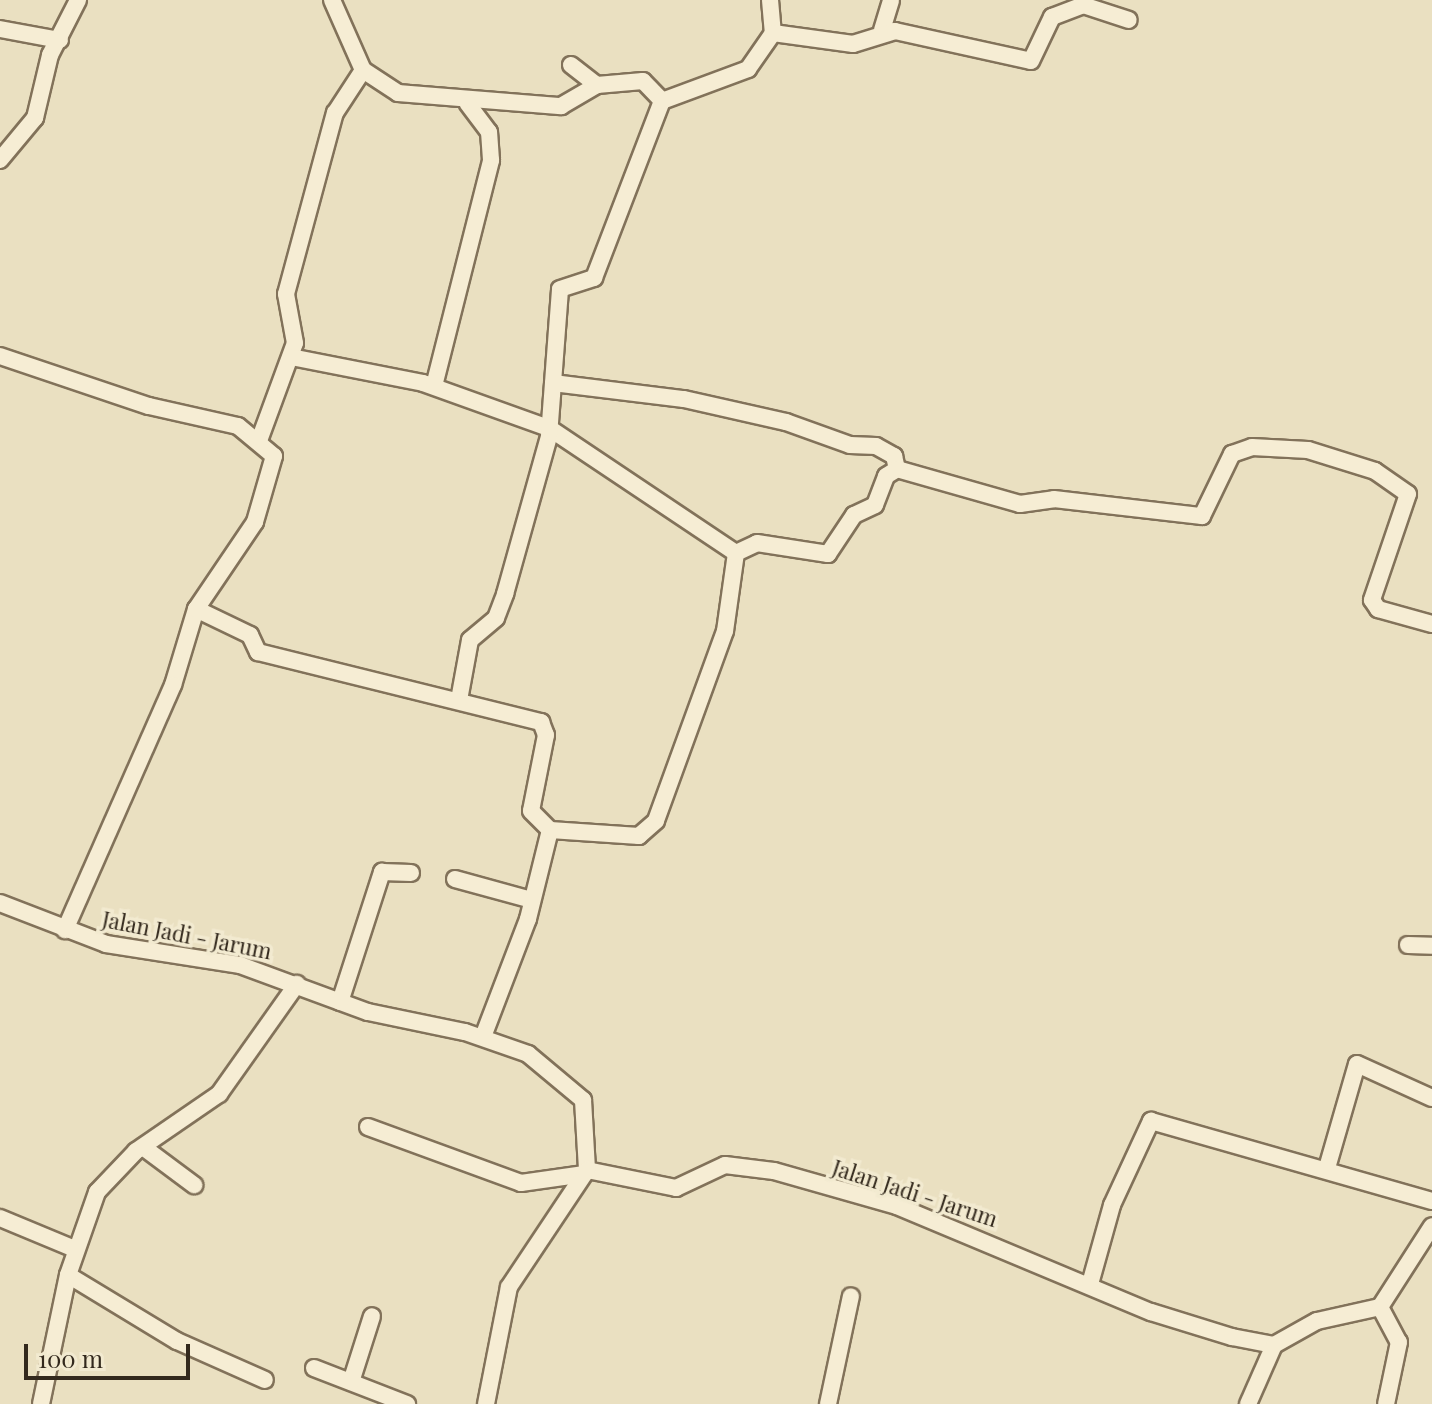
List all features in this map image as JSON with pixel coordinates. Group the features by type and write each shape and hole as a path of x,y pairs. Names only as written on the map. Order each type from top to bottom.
{"street":[{"path":"0,160 35,118 60,40 78,0"},
{"path":"332,0 363,70 398,93 467,103 561,106 597,85 643,81 662,101"},
{"path":"459,700 470,640 496,618 509,583 549,428 560,289 594,278 662,101 748,69 773,33 770,0"},
{"path":"882,30 891,0"},
{"path":"773,33 853,44 882,30 1031,61 1050,19 1084,3 1129,20"},
{"path":"0,29 60,40"},
{"path":"571,65 597,85"},
{"path":"260,438 291,357 297,324 288,284 335,113 363,70"},
{"path":"434,386 491,160 489,132 467,103"},
{"path":"0,356 260,438 274,456 270,490 196,609 173,685 65,930"},
{"path":"291,357 434,386 549,428 736,553"},
{"path":"553,383 684,399 786,422 850,445 876,446 894,456 897,469"},
{"path":"736,553 757,543 828,554 854,515 875,505 886,476 897,469 1001,501 1054,499 1202,516 1226,461 1239,450 1340,457 1408,494 1373,603 1432,624"},
{"path":"196,609 250,635 257,652 459,700 544,724 531,811 550,830 639,836 656,821 725,631 736,553"},
{"path":"483,1037 532,900 550,830"},
{"path":"340,1002 382,872 411,873"},
{"path":"455,879 532,900"},
{"name":"Jalan Jadi - Jarum","path":"0,903 65,930 297,984 340,1002 483,1037 528,1054 574,1088 585,1111 586,1172 676,1188 725,1165 774,1171 897,1206 1188,1325 1274,1345"},
{"path":"1408,945 1432,946"},
{"path":"41,1404 68,1275 97,1192 143,1147 219,1094 297,984"},
{"path":"1327,1168 1357,1064 1432,1098"},
{"path":"1090,1284 1112,1205 1151,1121 1327,1168 1432,1201"},
{"path":"368,1127 521,1183 586,1172"},
{"path":"143,1147 194,1185"},
{"path":"486,1404 509,1287 586,1172"},
{"path":"0,1218 75,1249"},
{"path":"1248,1404 1274,1345 1317,1321 1380,1307 1432,1226"},
{"path":"68,1275 177,1341 265,1380"},
{"path":"828,1404 851,1296"},
{"path":"1380,1307 1399,1342 1386,1404"},
{"path":"351,1382 372,1316"},
{"path":"314,1368 407,1404"}]}
